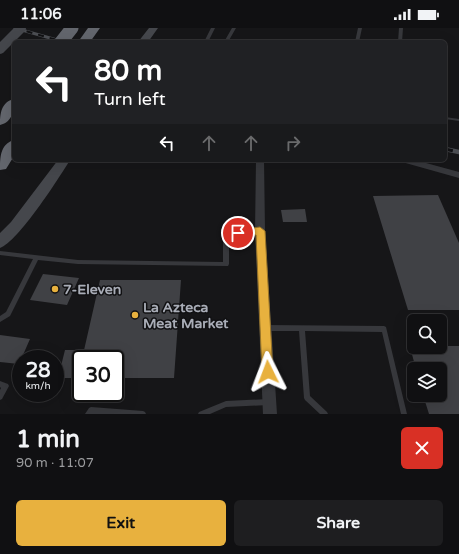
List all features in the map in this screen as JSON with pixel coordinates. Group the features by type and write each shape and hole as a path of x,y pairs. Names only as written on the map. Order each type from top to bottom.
{"highway":[{"path":"63,40 72,28"},
{"path":"85,40 94,28"},
{"path":"0,121 12,106"},
{"path":"0,165 12,148"}],"main road":[{"path":"0,49 21,28"},
{"path":"144,40 151,31"},
{"path":"0,242 16,226 63,162"}],"street":[{"path":"260,162 260,231 270,414"},
{"path":"412,162 459,175"}],"lane":[{"path":"207,40 213,28"},
{"path":"227,40 234,28"},
{"path":"357,40 360,28"},
{"path":"400,40 401,28"},
{"path":"447,118 459,120"},
{"path":"0,253 78,262 226,264 226,234 260,231"},
{"path":"0,319 8,314 38,257"},
{"path":"265,328 384,329 404,414"},
{"path":"302,328 307,398 325,414"},
{"path":"0,384 6,386 0,397"},
{"path":"201,414 226,404 269,402"},
{"path":"88,414 91,410 143,414"}],"building":[{"path":"438,195 459,243 459,310 408,310 373,196"},
{"path":"305,209 307,222 283,222 281,210"},
{"name":"7-Eleven","path":"43,274 79,278 67,305 30,300"},
{"name":"La Azteca Meat Market","path":"100,280 181,280 174,378 124,378 124,350 84,350"},
{"path":"0,335 30,339 25,350 12,350 12,363 0,362"},
{"path":"447,346 459,346 459,414 429,414 425,402 447,402 447,362 414,362 412,354 447,354"},
{"path":"65,350 72,350 72,378 64,378"}],"railway":[{"path":"15,28 57,40"},
{"path":"447,149 459,152"}],"place":[{"name":"7-Eleven","path":"55,289"},
{"name":"La Azteca Meat Market","path":"135,315"}],"route":[{"path":"238,233 260,231 268,372"}]}
